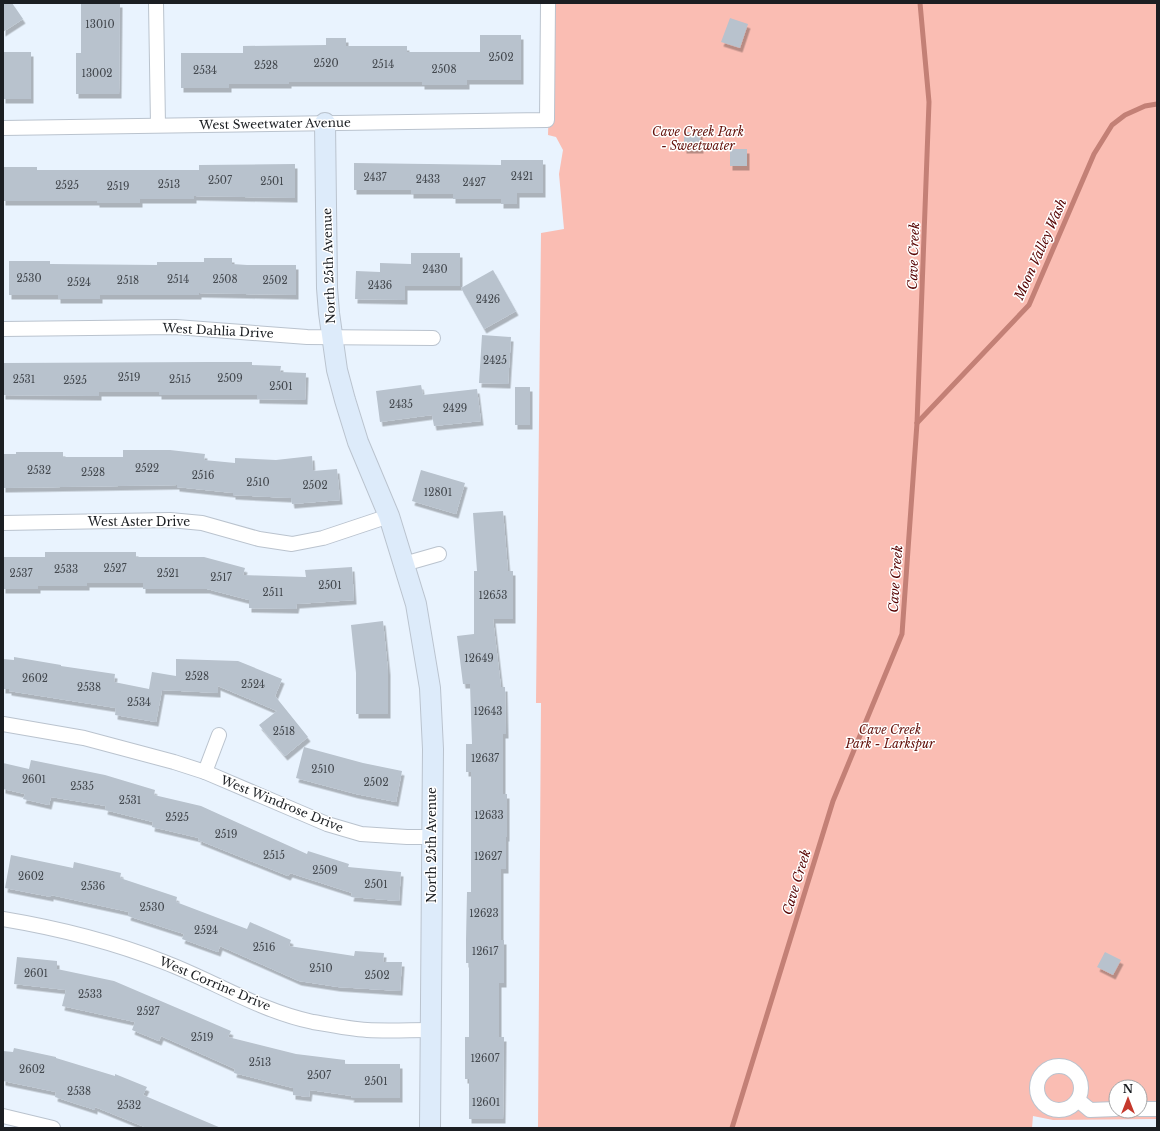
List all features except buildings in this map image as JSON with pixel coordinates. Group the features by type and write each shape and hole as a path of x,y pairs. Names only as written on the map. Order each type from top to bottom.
{"street":[{"path":"156,3 158,125"},
{"name":"West Sweetwater Avenue","path":"3,128 547,120 548,3"},
{"name":"North 25th Avenue","path":"325,123 327,288 338,370 356,435 389,516 416,604 430,688 433,749 430,1128"},
{"name":"West Dahlia Drive","path":"3,329 176,327 333,337 433,338"},
{"name":"West Aster Drive","path":"3,522 170,520 202,523 259,539 292,544 323,538 389,516"},
{"path":"404,564 439,554"},
{"name":"West Windrose Drive","path":"3,724 84,738 205,772 334,826 361,834 407,837 432,836"},
{"name":"West Windrose Drive","path":"205,772 219,735"},
{"name":"West Corrine Drive","path":"3,919 46,926 164,962 218,987 276,1010 312,1021 366,1030 431,1030"},
{"path":"1078,1100 1090,1110 1108,1109"},
{"path":"3,1116 53,1128"}],"green space":[{"name":"Cave Creek Park - Larkspur","path":"552,3 1157,3 1157,1119 1053,1120 1033,1116 1032,1128 538,1128 541,703 536,703 541,233 564,229 559,174 563,150 556,137 548,135"}],"waterway":[{"name":"Cave Creek","path":"732,1128 833,801 902,634 917,423 929,102 920,3"},
{"name":"Moon Valley Wash","path":"917,423 1029,305 1094,154 1112,125 1125,115 1145,106 1157,104"}],"park label":[{"name":"Cave Creek Park - Sweetwater","path":"698,139"}]}
